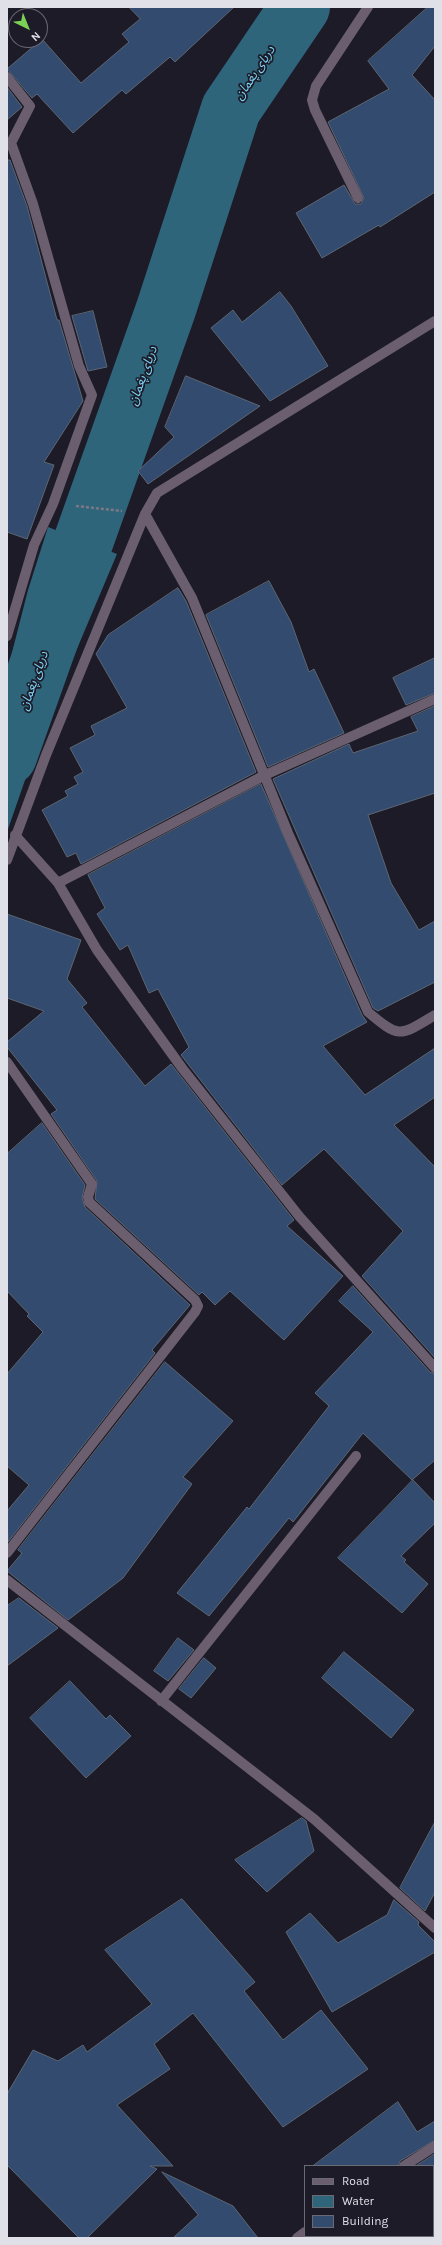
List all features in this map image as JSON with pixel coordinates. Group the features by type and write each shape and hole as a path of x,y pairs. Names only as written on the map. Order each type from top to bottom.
{"street":[{"path":"358,198 314,110 312,100 316,86 368,7"},
{"path":"7,77 30,106 11,143 33,204 78,366 92,395 54,504 34,545 7,636"},
{"path":"7,860 15,835 145,514 157,493 435,321"},
{"path":"145,514 192,598 288,833 368,1012 389,1030 406,1032 435,1015"},
{"path":"58,883 265,775 435,700"},
{"path":"15,835 58,883 97,950 182,1068 299,1216 435,1368"},
{"path":"7,1062 92,1184 88,1197 89,1202 195,1300 198,1306 195,1312 7,1553"},
{"path":"161,1701 356,1456"},
{"path":"7,1580 314,1819 435,1928"},
{"path":"406,2165 435,2146"}],"path":[{"path":"54,504 145,514"}],"water":[{"path":"48,527 117,554 41,734 7,832 7,672 28,590"}],"building":[{"path":"129,7 234,7 175,62 170,57 126,94 122,90 73,133 37,94 32,98 7,69 32,48 48,48 48,46 81,83 129,42 122,34 140,19"},
{"path":"428,7 435,7 435,46 412,75 435,100 435,192 380,227 379,225 322,258 296,213 344,185 355,204 361,204 364,198 328,122 389,89 368,61"},
{"path":"7,87 22,107 7,120"},
{"path":"7,160 10,160 27,206 57,320 59,320 83,401 44,462 54,465 27,539 7,532"},
{"path":"280,292 291,306 328,366 270,401 211,328 233,310 242,322"},
{"path":"93,311 107,367 88,371 72,316"},
{"path":"186,376 260,406 148,484 138,471 174,437 165,427"},
{"path":"269,581 291,622 309,672 314,669 344,733 268,767 206,615"},
{"path":"178,588 186,601 256,772 81,864 76,853 67,857 42,810 68,796 65,791 78,784 74,777 83,772 70,748 95,735 91,726 127,708 96,654 108,635"},
{"path":"435,658 435,693 406,705 393,678"},
{"path":"435,706 435,793 368,815 391,883 419,930 435,921 435,982 378,1011 373,1008 273,779 349,744 353,753 418,731 411,717"},
{"path":"261,784 362,1015 367,1022 323,1046 365,1095 435,1048 435,1097 394,1125 435,1167 435,1358 362,1276 403,1231 324,1149 282,1185 181,1055 189,1047 158,989 149,993 128,945 120,950 97,914 105,908 88,875"},
{"path":"7,914 81,940 67,979 87,1003 82,1007 145,1086 171,1064 294,1220 287,1226 343,1276 284,1340 230,1291 215,1305 202,1292 199,1295 95,1199 97,1181 51,1114 57,1110 7,1047 7,1042 44,1011 7,998"},
{"path":"42,1123 85,1185 82,1198 85,1207 190,1305 152,1350 155,1353 8,1542 7,1511 29,1485 7,1466 7,1374 43,1332 27,1316 29,1314 7,1291 7,1154"},
{"path":"353,1286 430,1372 435,1374 435,1460 412,1480 363,1433 293,1522 289,1518 209,1616 177,1593 247,1507 249,1509 329,1406 315,1393 373,1332 339,1301"},
{"path":"165,1362 233,1421 183,1477 192,1484 123,1578 68,1620 7,1571 22,1553 18,1550"},
{"path":"413,1480 435,1503 435,1523 401,1556 406,1560 404,1562 428,1584 402,1613 338,1558"},
{"path":"19,1598 58,1628 7,1666 7,1606"},
{"path":"178,1638 194,1650 168,1681 154,1671"},
{"path":"344,1652 414,1710 391,1738 322,1678"},
{"path":"204,1658 216,1668 191,1698 179,1689"},
{"path":"70,1681 106,1719 110,1715 131,1736 86,1778 30,1718"},
{"path":"302,1818 306,1821 314,1851 267,1892 235,1860"},
{"path":"435,1822 435,1892 425,1911 400,1888"},
{"path":"182,1899 255,1982 244,1991 283,2040 321,2010 368,2069 283,2127 193,2013 154,2044 170,2069 117,2105 173,2166 150,2166 157,2169 87,2238 79,2238 7,2165 7,2094 33,2050 58,2061 83,2045 87,2052 152,2004 105,1950"},
{"path":"394,1900 419,1922 418,1925 435,1942 435,1952 332,2012 286,1932 310,1913 338,1943 387,1915"},
{"path":"398,2102 417,2132 435,2121 435,2140 400,2161 398,2165 314,2165"},
{"path":"435,2154 435,2166 418,2165"},
{"path":"162,2172 233,2206 258,2238 173,2238 198,2215"}],"waterway":[{"name":"دریای پغمان","path":"7,756 166,309 231,109 300,7"}]}
